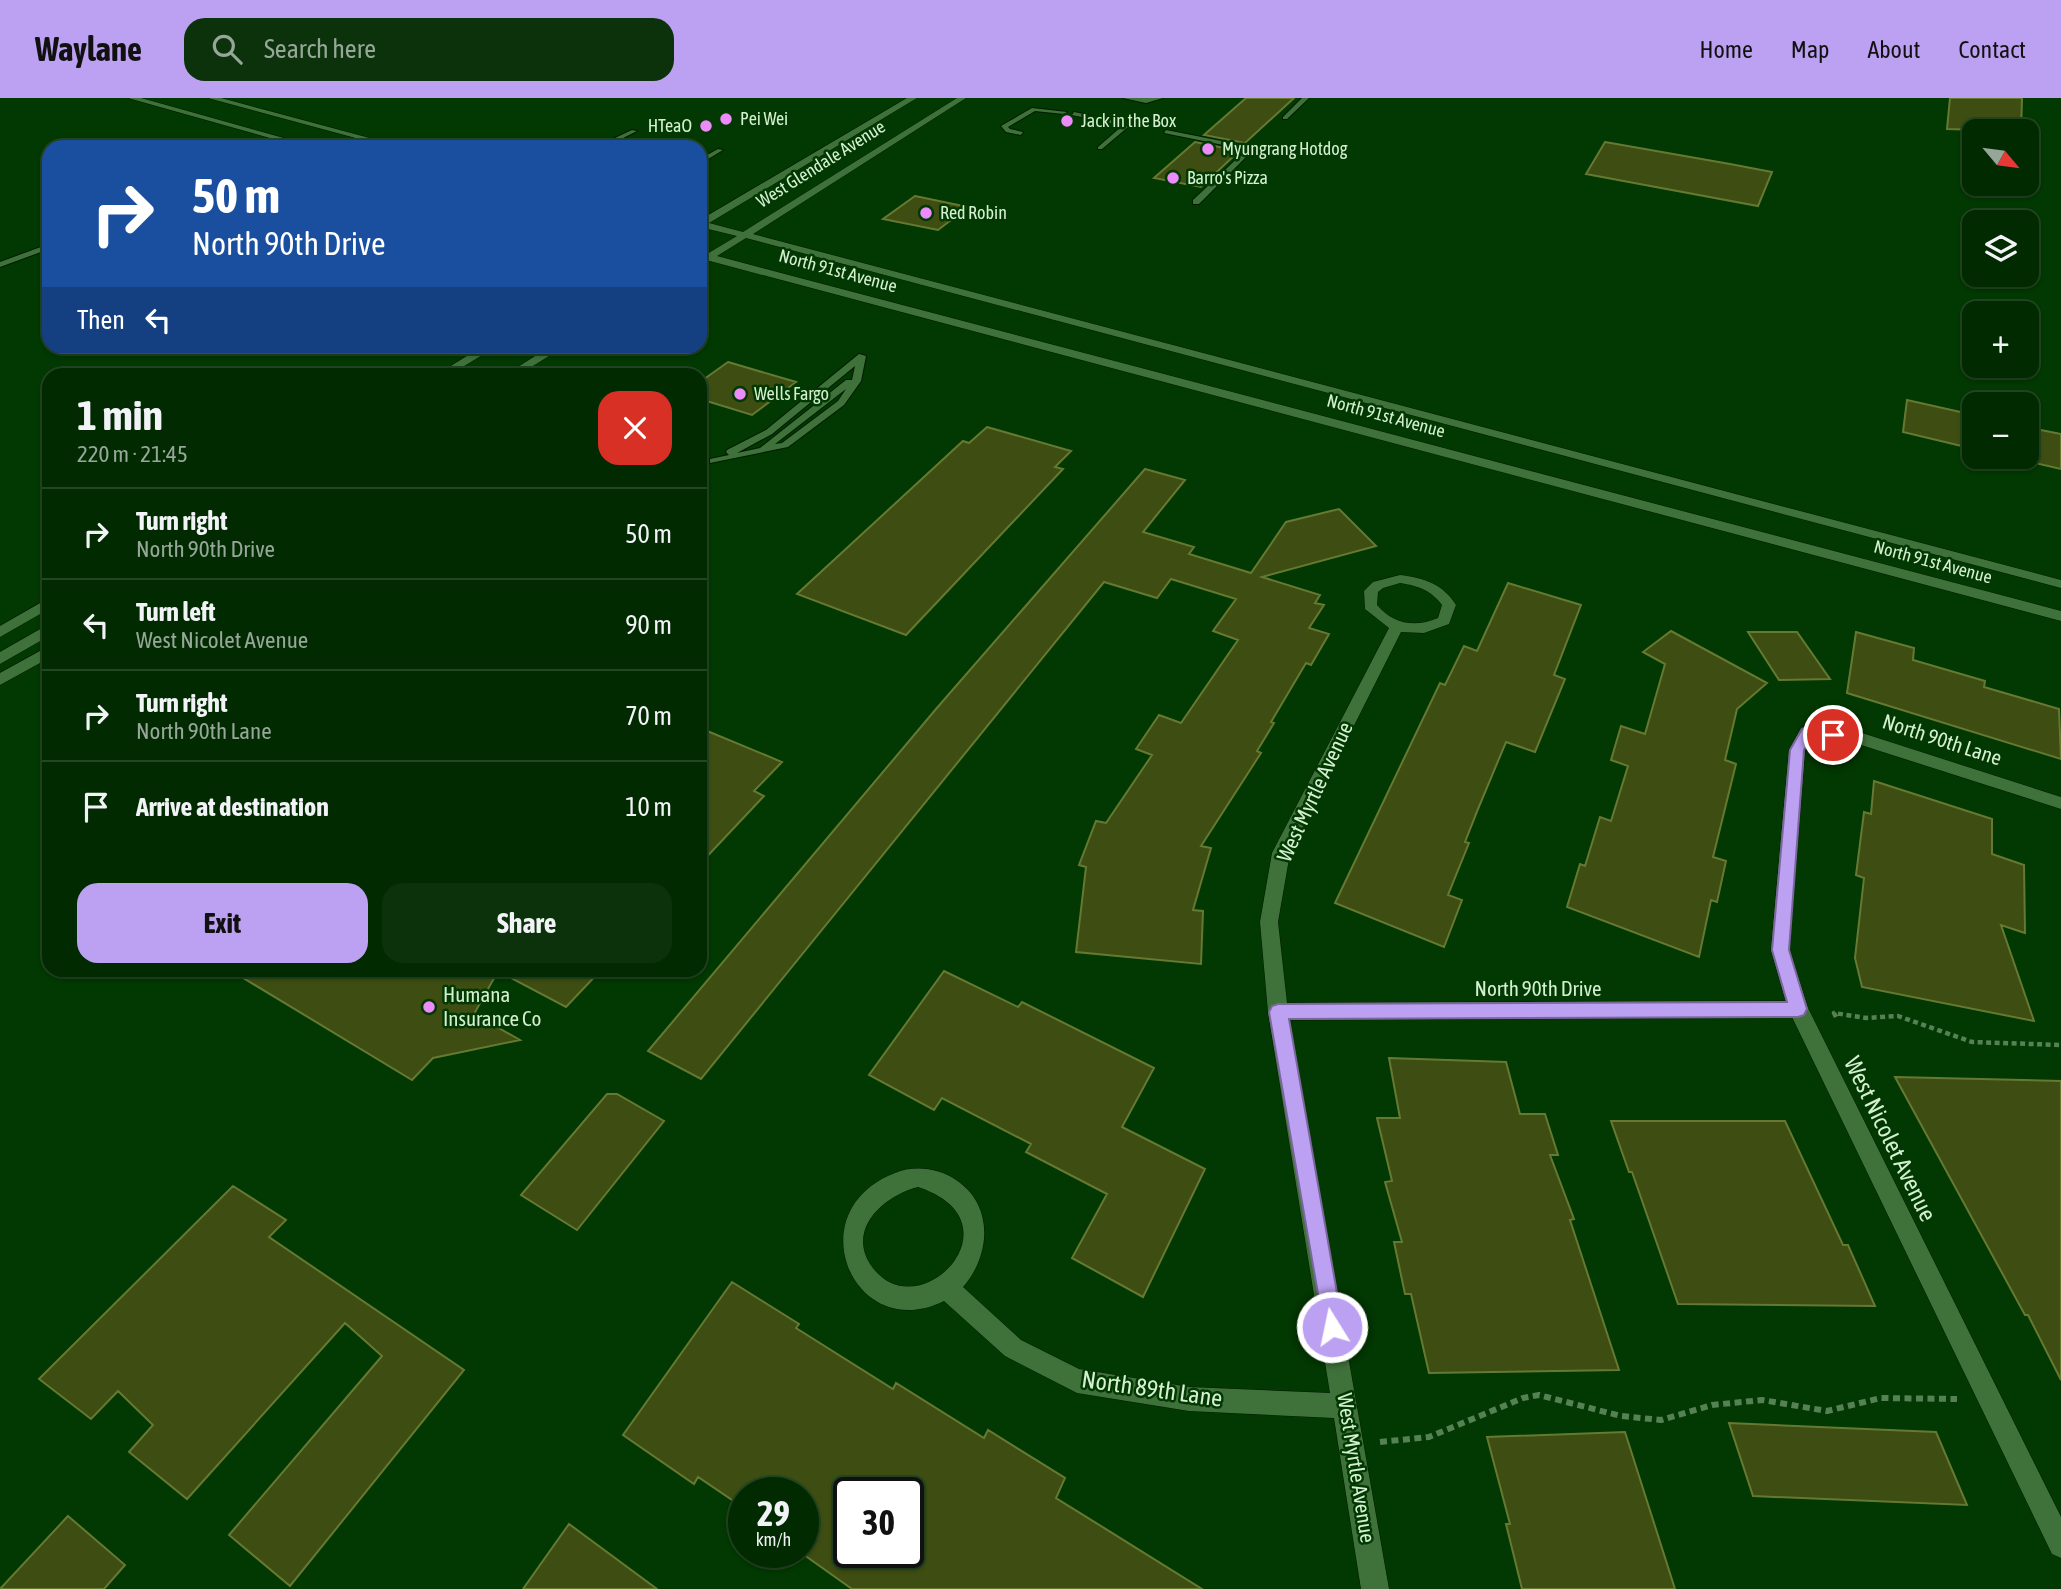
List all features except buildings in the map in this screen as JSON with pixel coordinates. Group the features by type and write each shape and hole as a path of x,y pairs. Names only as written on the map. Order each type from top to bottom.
{"main road":[{"path":"132,98 285,140"},
{"path":"212,98 372,140"},
{"name":"West Glendale Avenue","path":"707,220 913,98"},
{"name":"West Glendale Avenue","path":"707,256 962,98"},
{"name":"North 91st Avenue","path":"707,226 2061,616"},
{"name":"North 91st Avenue","path":"707,259 1273,391 2061,584"},
{"path":"454,368 478,354"},
{"path":"523,368 547,354"},
{"path":"1399,579 1425,584 1444,597 1449,605 1444,621 1436,626 1411,629 1397,626 1385,621 1370,606 1371,591 1378,585 1399,579"},
{"path":"0,632 42,607"},
{"name":"West Myrtle Avenue","path":"1375,1589 1278,1012 1269,922 1281,853 1397,626"},
{"path":"0,659 42,633"},
{"path":"0,680 42,655"},
{"name":"North 90th Lane","path":"1807,732 1860,738 2061,803"},
{"name":"West Nicolet Avenue","path":"1807,732 1797,750 1780,950 1798,1009 2061,1545"},
{"name":"North 90th Drive","path":"1278,1012 1798,1009"},
{"path":"918,1177 937,1180 953,1188 965,1201 973,1218 975,1236 972,1256 961,1273 946,1287 928,1296 890,1296 873,1286 860,1272 854,1255 853,1236 857,1217 867,1201 882,1188 899,1180 918,1177"},
{"name":"North 89th Lane","path":"946,1287 1013,1348 1077,1381 1189,1399 1346,1406"}],"lane":[{"path":"1126,98 1146,101 1160,98"},
{"path":"1284,118 1306,98"},
{"path":"1021,133 1008,131 1004,126 1034,109 1064,112"},
{"path":"1074,114 1116,122 1125,127 1100,148"},
{"path":"614,140 634,131"},
{"path":"1166,132 1245,147 1248,152 1196,202"},
{"path":"630,140 645,133"},
{"path":"707,158 720,150"},
{"path":"0,265 42,249"},
{"path":"862,356 858,375 841,402 785,445 762,450 714,461 769,432 862,356"}],"path":[{"path":"1838,1023 1834,1013 1866,1018 1898,1016 1972,1042 2061,1045"},
{"path":"1352,1445 1429,1437 1523,1398 1539,1395 1621,1416 1661,1420 1712,1405 1762,1400 1827,1411 1881,1398 1990,1400"}],"place":[{"name":"Pei Wei","path":"726,119"},
{"name":"Jack in the Box","path":"1067,121"},
{"name":"HTeaO","path":"706,126"},
{"name":"Myungrang Hotdog","path":"1208,149"},
{"name":"Barro's Pizza","path":"1173,178"},
{"name":"Red Robin","path":"926,213"},
{"name":"Wells Fargo","path":"740,394"},
{"name":"Humana Insurance Co","path":"429,1007"}],"route":[{"path":"1332,1327 1278,1012 1798,1009 1780,950 1797,750 1807,732 1833,735"}]}
